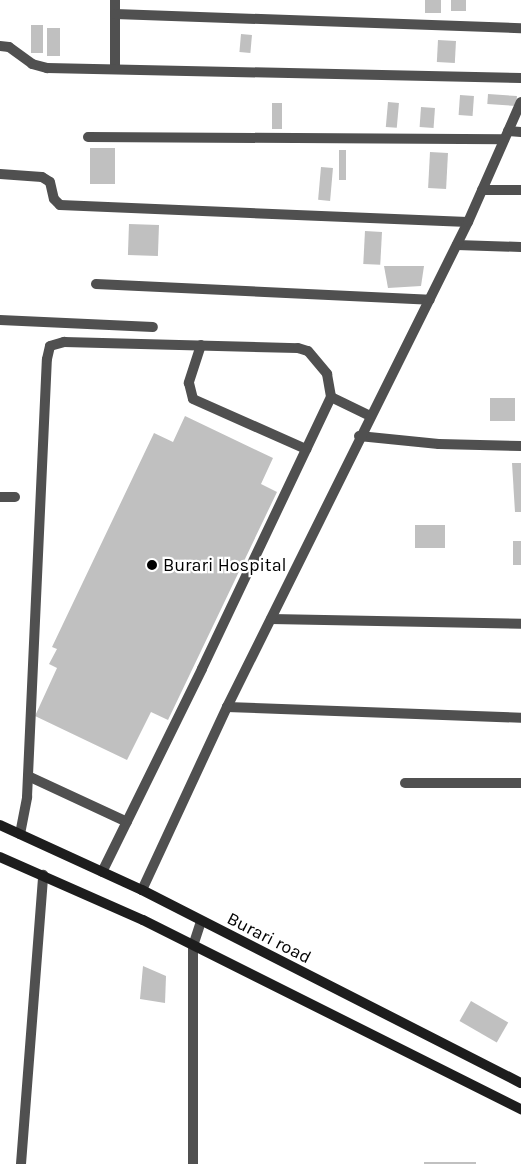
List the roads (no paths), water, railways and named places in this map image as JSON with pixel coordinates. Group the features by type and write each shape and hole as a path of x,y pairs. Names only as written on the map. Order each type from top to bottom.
{"main road":[{"name":"Burari road","path":"0,825 142,890 521,1083"},
{"path":"0,856 192,946 521,1109"}],"street":[{"path":"115,0 115,68"},
{"path":"115,14 521,28"},
{"path":"0,46 17,51 38,68 115,68 521,78"},
{"path":"142,890 227,707 359,436 457,246 521,102"},
{"path":"88,137 506,135 521,132"},
{"path":"0,174 42,177 50,182 54,199 60,205 468,222"},
{"path":"482,190 521,190"},
{"path":"457,246 521,248"},
{"path":"96,284 430,300"},
{"path":"0,320 153,327"},
{"path":"20,834 28,776 48,352 50,346 64,342 298,348 308,351 327,374 331,397 102,872"},
{"path":"201,345 189,384 192,399 306,449"},
{"path":"331,397 370,416"},
{"path":"359,436 439,444 521,446"},
{"path":"0,497 15,498"},
{"path":"271,619 521,624"},
{"path":"227,707 521,718"},
{"path":"28,776 127,822"},
{"path":"405,784 521,783"},
{"path":"21,1164 43,875"},
{"path":"193,1164 192,946 201,921"}],"place":[{"name":"Burari Hospital","path":"152,565"}]}
